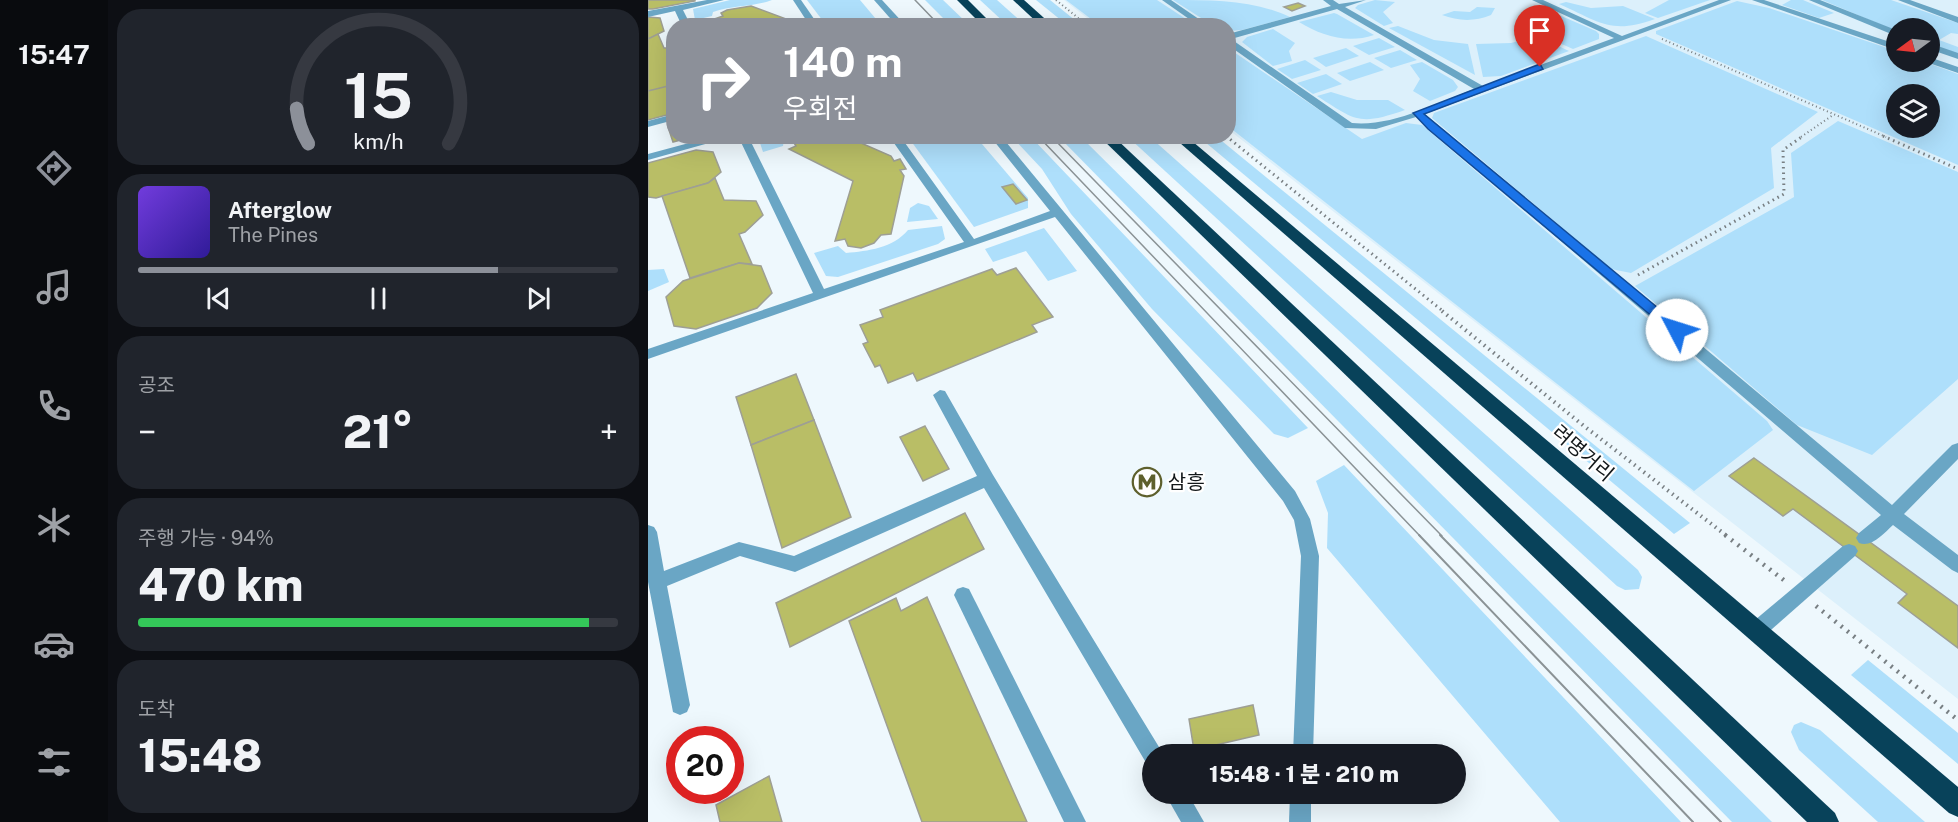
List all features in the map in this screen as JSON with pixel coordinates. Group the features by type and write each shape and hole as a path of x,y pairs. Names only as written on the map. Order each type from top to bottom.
{"highway":[{"path":"962,0 981,18"},
{"path":"1018,0 1039,18"},
{"path":"1113,144 1826,822"},
{"name":"려명거리","path":"1187,144 1958,804"}],"street":[{"path":"648,14 720,0"},
{"path":"797,0 809,18"},
{"path":"878,0 895,18"},
{"path":"1166,0 1193,18"},
{"path":"1327,0 1479,88"},
{"path":"1236,37 1362,0"},
{"path":"1536,0 1620,38"},
{"path":"1236,45 1349,126 1364,128 1379,126 1418,113 1479,88 1727,0"},
{"path":"1756,0 1886,44"},
{"path":"1813,0 1886,29"},
{"path":"1902,0 1958,20"},
{"path":"1939,14 1958,7"},
{"path":"678,8 683,18"},
{"path":"1940,50 1958,56"},
{"path":"1940,64 1958,70"},
{"path":"1418,113 1893,515 1958,565"},
{"path":"648,124 666,119"},
{"path":"648,158 700,144"},
{"path":"747,144 821,296"},
{"path":"900,144 971,244"},
{"path":"1001,144 1290,496 1302,519 1310,556 1303,744"},
{"path":"648,354 1056,213"},
{"path":"940,395 987,479 1146,744"},
{"path":"1865,538 1893,515 1958,449"},
{"path":"657,582 739,549 795,564 987,479"},
{"path":"648,532 680,705"},
{"path":"1756,631 1850,551"},
{"path":"963,596 1075,822"},
{"path":"1182,804 1193,822"},
{"path":"1300,822 1301,804"}],"path":[{"path":"1056,0 1078,18"},
{"path":"1643,30 1958,169"},
{"path":"1622,284 1784,194 1783,150 1834,115"},
{"path":"1236,144 1584,426 1801,593 1958,720"}],"shaded area":[{"path":"730,0 772,0 720,10 713,12 712,16 704,18 695,18 693,9"},
{"path":"807,0 860,0 875,18 821,18"},
{"path":"925,0 943,0 962,18 943,18"},
{"path":"980,0 997,0 1017,18 999,18"},
{"path":"1036,0 1050,0 1072,18 1058,18"},
{"path":"1064,0 1958,0 1958,699 1236,135 1236,18 1087,18"},
{"path":"1066,0 1157,0 1184,18 1090,18"},
{"path":"1173,0 1248,4 1290,17 1236,30 1236,18 1201,18"},
{"path":"1375,0 1395,2 1383,12 1393,23 1384,26 1355,8"},
{"path":"1669,0 1710,0 1658,18 1645,13"},
{"path":"1791,0 1803,0 1834,13 1819,18 1782,5"},
{"path":"1822,0 1891,0 1958,23 1958,34 1951,33 1940,39 1940,18 1886,18 1886,27"},
{"path":"1737,1 1769,8 1886,48 1886,72 1940,72 1940,67 1958,74 1958,165 1896,138 1940,138 1940,84 1886,84 1886,134 1656,34 1656,31"},
{"path":"1566,2 1591,8 1623,6 1655,19 1640,24 1616,26 1596,21 1559,4"},
{"path":"1477,7 1495,8 1491,15 1472,20 1454,19 1442,15 1454,11 1470,12"},
{"path":"1545,9 1596,31 1599,39 1573,49 1541,35 1552,26 1548,17 1539,11"},
{"path":"1334,13 1374,35 1344,39 1326,35 1299,22"},
{"path":"1398,26 1434,40 1468,44 1475,75 1389,28"},
{"path":"1273,29 1295,43 1289,51 1292,61 1273,66 1242,42 1247,37"},
{"path":"1537,36 1569,51 1501,76 1483,77 1476,44 1511,43"},
{"path":"1646,36 1818,112 1771,148 1774,188 1631,273 1611,269 1432,118 1434,113"},
{"path":"1379,38 1395,47 1369,55 1353,46"},
{"path":"1940,40 1958,47 1958,54 1940,48"},
{"path":"1346,48 1359,56 1326,67 1313,58"},
{"path":"1400,50 1417,60 1391,68 1374,58"},
{"path":"1236,53 1362,139 1406,123 1422,125 1767,421 1773,430 1694,491 1236,132"},
{"path":"1305,60 1321,70 1292,79 1277,69"},
{"path":"1370,62 1384,70 1350,81 1337,73"},
{"path":"1422,62 1453,80 1458,87 1455,91 1430,101 1413,91 1420,79 1410,65"},
{"path":"1326,74 1342,84 1313,94 1297,83"},
{"path":"1331,92 1357,100 1388,100 1405,110 1377,118 1358,118 1350,116 1317,96"},
{"path":"1838,121 1958,172 1958,379 1872,455 1797,425 1635,286 1794,197 1791,153"},
{"path":"760,144 783,144 783,146 763,152"},
{"path":"913,144 982,144 1028,198 1028,208 974,227"},
{"path":"1019,144 1038,144 1308,428 1288,438 1274,434 1152,309 1071,214 1042,169"},
{"path":"1066,144 1088,144 1772,822 1732,822"},
{"path":"1136,144 1158,144 1638,570 1642,577 1639,589 1625,590 1617,586"},
{"path":"1207,144 1226,144 1690,523 1674,534"},
{"path":"918,203 929,206 938,219 907,222 910,208"},
{"path":"942,226 945,239 938,244 838,277 826,276 814,253 838,246 846,253 871,250 888,245 908,230"},
{"path":"1044,228 1077,271 1048,281 1026,251 993,262 985,249"},
{"path":"664,269 669,282 648,291 648,270"},
{"path":"1344,465 1681,822 1560,822 1327,548 1328,513 1316,481"},
{"path":"1868,660 1958,733 1958,764 1851,675"},
{"path":"1801,722 1820,730 1925,822 1878,822 1799,750 1791,732 1794,725"}],"building":[{"path":"648,0 695,0 695,1 648,9"},
{"path":"1298,3 1305,6 1292,11 1284,7"},
{"path":"751,6 783,18 717,18 723,16 721,13"},
{"path":"648,17 660,18 664,31 648,39"},
{"path":"658,34 666,48 666,88 648,91 648,39"},
{"path":"666,86 666,115 648,120 648,91"},
{"path":"795,144 863,144 891,156 894,161 900,159 906,169 900,170 904,176 891,234 881,235 874,243 861,248 848,246 845,239 835,241 853,181 789,149 796,146"},
{"path":"696,150 713,152 721,172 708,183 656,198 648,197 648,163"},
{"path":"715,178 724,200 756,201 763,215 745,232 739,234 752,264 739,263 690,278 662,196 708,183"},
{"path":"1013,184 1027,200 1016,204 1002,187"},
{"path":"739,263 761,266 772,293 757,308 696,329 674,326 666,297 683,281"},
{"path":"1016,268 1053,317 1032,325 1037,332 917,381 913,373 888,383 880,365 875,367 863,344 868,342 860,325 883,317 880,310 992,269 997,275"},
{"path":"796,374 814,420 751,445 736,397"},
{"path":"814,420 851,517 782,548 751,445"},
{"path":"925,426 949,469 923,481 900,437"},
{"path":"1754,458 1958,606 1958,648 1898,603 1907,594 1793,509 1783,516 1729,476"},
{"path":"965,513 984,549 790,647 776,603"},
{"path":"927,597 1027,822 922,822 849,621 896,598 901,611"},
{"path":"1253,705 1259,735 1220,744 1193,744 1189,719"},
{"path":"769,776 782,822 720,822 716,805 744,804 744,790"}],"tram line":[{"path":"915,0 932,18"},
{"path":"1046,144 1420,536"},
{"path":"1059,144 1442,536"},
{"path":"1419,535 1693,822"},
{"path":"1440,535 1721,822"}],"place":[{"name":"삼흥","path":"1147,482"}],"route":[{"path":"1540,67 1479,88 1418,113 1677,330"}]}
